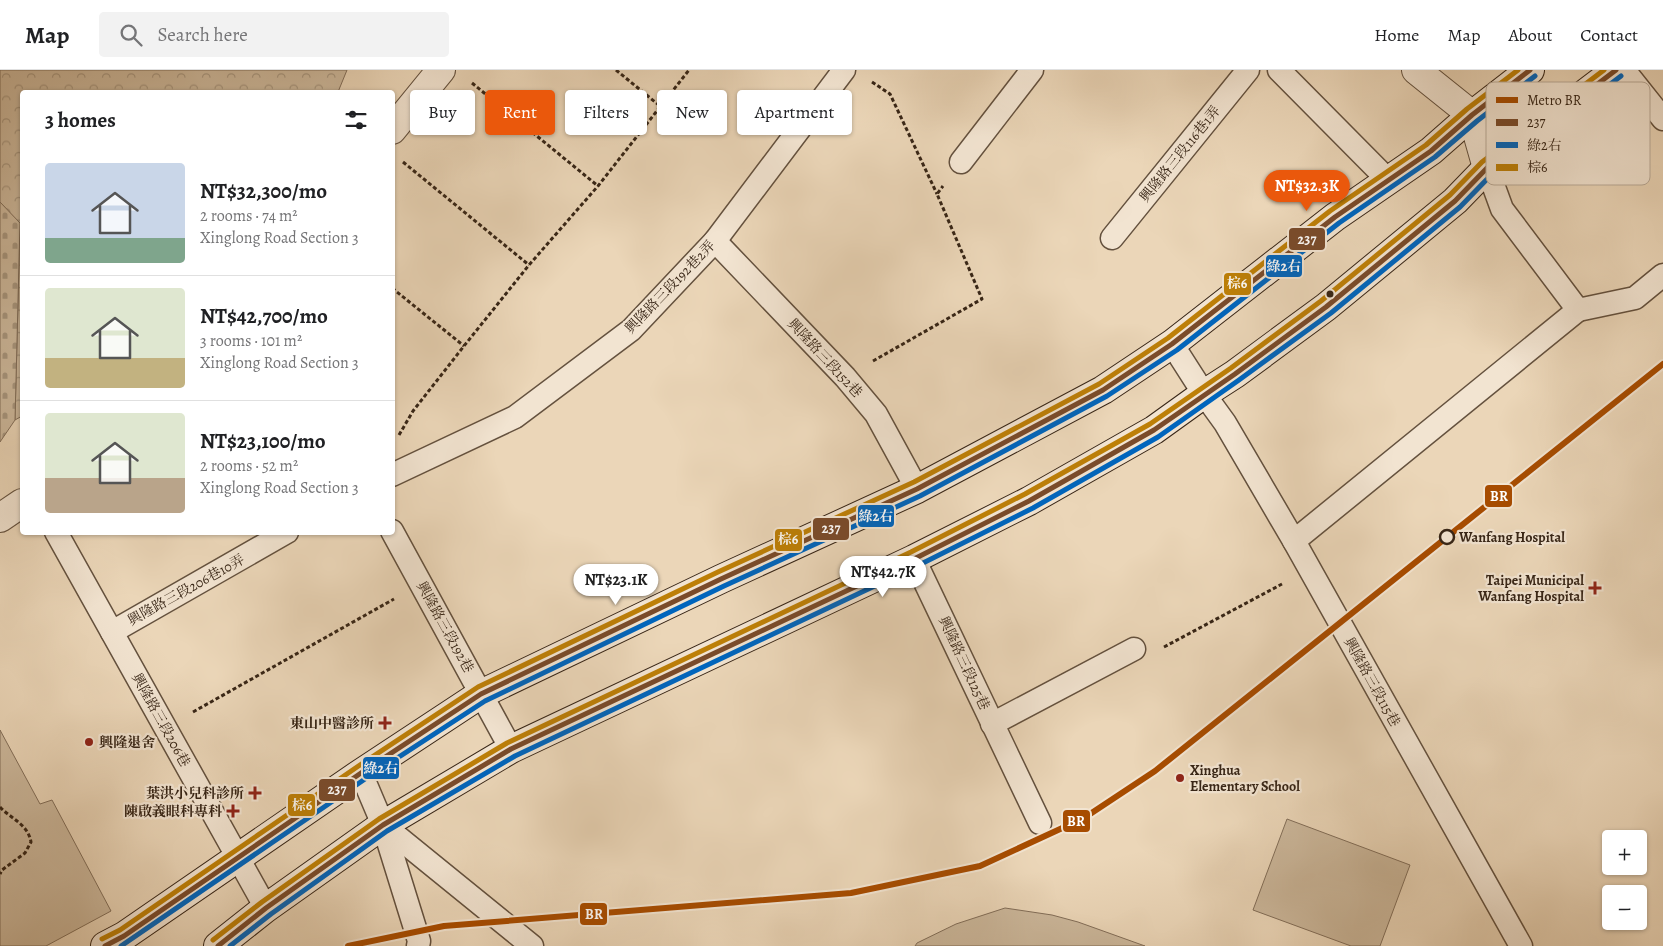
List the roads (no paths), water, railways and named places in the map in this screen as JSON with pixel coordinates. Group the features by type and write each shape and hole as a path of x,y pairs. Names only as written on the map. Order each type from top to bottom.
{"main road":[{"path":"395,126 441,70"},
{"path":"1416,70 1472,115 1486,164"},
{"path":"1515,82 1530,70"},
{"path":"1600,82 1616,70"},
{"path":"105,946 124,936 361,773 482,694 721,579 917,489 1102,390 1172,344 1328,223 1430,152 1486,104"},
{"path":"218,946 266,908 383,825 511,749 914,559 1030,501 1154,430 1235,374 1326,307 1454,201 1486,169"},
{"path":"0,518 20,504"}],"lane":[{"name":"興隆路三段192巷2弄","path":"395,474 515,417 631,330 715,241 844,70"},
{"path":"962,162 1032,70"},
{"name":"興隆路三段116巷1弄","path":"1112,238 1248,70"},
{"path":"1278,70 1388,180"},
{"path":"1624,70 1634,82"},
{"path":"1650,103 1663,119"},
{"path":"1493,185 1502,209 1578,310"},
{"name":"興隆路三段152巷","path":"715,241 844,377 876,414 917,489"},
{"path":"1294,541 1578,310 1635,298 1663,275"},
{"name":"興隆路三段115巷","path":"1172,344 1204,394 1226,423 1521,946"},
{"name":"興隆路三段206巷","path":"58,535 266,908"},
{"name":"興隆路三段206巷10弄","path":"112,632 282,535"},
{"name":"興隆路三段192巷","path":"394,535 511,749"},
{"name":"興隆路三段125巷","path":"914,559 1040,823"},
{"path":"992,724 1134,649"},
{"path":"361,773 383,825 418,946"},
{"path":"383,825 532,946"}],"metro line":[{"name":"BR","path":"348,946 444,926 851,893 980,866 1084,818 1155,771 1663,364"}],"place":[{"name":"Wanfang Hospital","path":"1447,537"},
{"name":"Taipei Municipal Wanfang Hospital","path":"1595,588"},
{"name":"東山中醫診所","path":"385,723"},
{"name":"興隆退舍","path":"89,742"},
{"name":"Xinghua Elementary School","path":"1180,778"},
{"name":"葉洪小兒科診所","path":"255,793"},
{"name":"陳啟義眼科專科","path":"233,811"}]}
